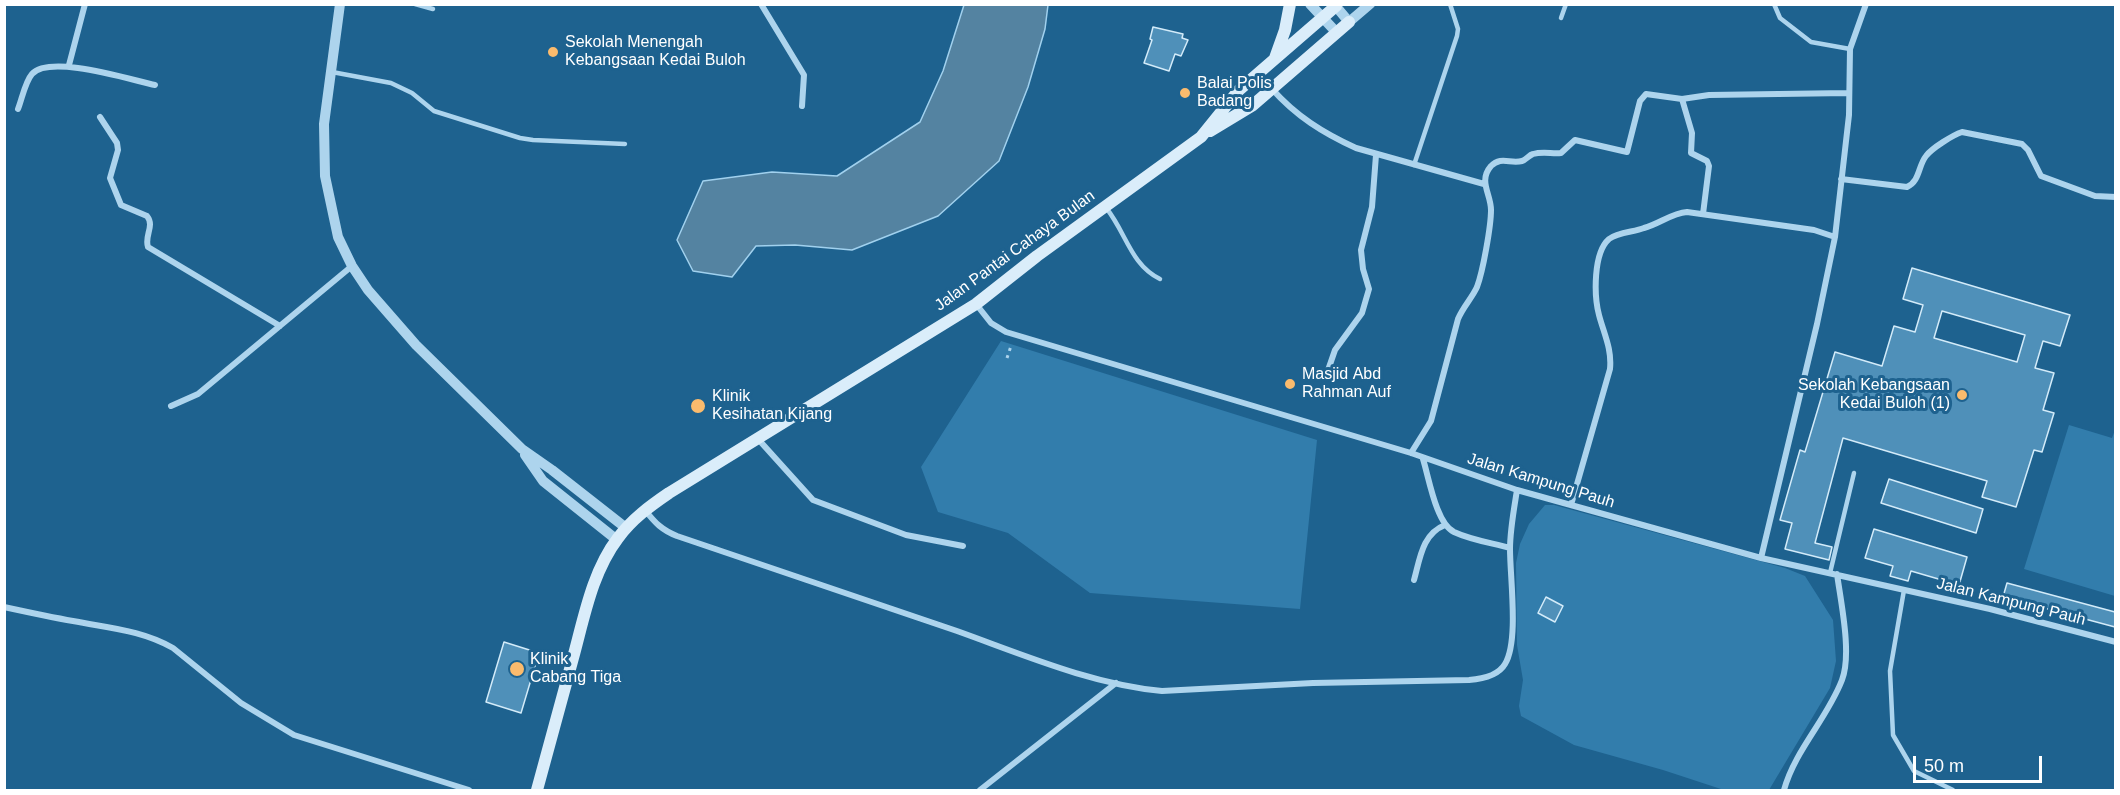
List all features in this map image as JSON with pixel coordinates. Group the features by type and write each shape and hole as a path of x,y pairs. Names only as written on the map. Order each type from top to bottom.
{"main road":[{"path":"1266,67 1275,57 1281,44 1290,4"},
{"name":"Jalan Pantai Cahaya Bulan","path":"1201,136 1239,90 1336,5"},
{"name":"Jalan Pantai Cahaya Bulan","path":"537,790 597,576 606,556 617,540 645,510 976,304 1201,136 1253,105 1350,22"}],"street":[{"path":"69,65 85,4"},
{"path":"340,4 329,72 324,124 325,176 338,237 352,266 368,290 416,345 522,449 626,528"},
{"path":"761,4 804,75 802,106"},
{"path":"1310,4 1337,33"},
{"name":"Jalan Pantai Cahaya Bulan","path":"1350,22 1370,4"},
{"path":"1761,558 1835,237 1849,115 1850,49 1866,4"},
{"path":"1336,5 1350,22"},
{"path":"18,109 32,75 43,68 69,65 155,85"},
{"path":"1272,88 1287,105 1318,129 1356,148 1484,184"},
{"path":"1411,453 1431,421 1458,319 1476,288 1491,210 1484,184 1487,172 1498,161 1519,161 1542,152 1558,154 1575,140 1627,152 1643,96 1682,99 1709,95 1848,93"},
{"path":"1682,99 1692,133 1691,153 1707,161 1709,166 1703,214"},
{"path":"100,117 114,138 118,150 110,173 111,184 121,204 150,219 146,243 148,247 280,326"},
{"path":"1842,179 1907,187 1914,183 1924,158 1929,152 1955,134 1965,132 2022,144 2028,150 2041,176 2095,196 2115,197"},
{"path":"1326,376 1335,350 1362,313 1369,288 1363,269 1361,250 1371,207 1376,155"},
{"path":"1571,505 1610,369 1610,346 1599,314 1596,286 1600,253 1604,245 1614,236 1645,228 1679,213 1703,214 1814,230 1835,237"},
{"path":"171,406 198,394 352,266"},
{"name":"Jalan Kampung Pauh","path":"976,304 992,322 1006,332 1411,453 1423,459 1517,489 1761,558 1904,590 2115,642"},
{"path":"758,438 813,500 906,535 963,546"},
{"path":"522,449 543,481 617,540"},
{"path":"1423,459 1440,516 1445,525 1454,532 1509,548"},
{"path":"645,510 655,524 677,536 1084,676 1162,691 1313,683 1482,679 1495,673 1505,665 1511,649 1509,548 1517,489"},
{"path":"1414,580 1423,547 1429,536 1435,529 1445,525"},
{"path":"1784,790 1803,747 1817,728 1842,679 1846,654 1834,574"},
{"path":"4,607 74,622 123,629 162,642 173,648 241,703 294,735 469,790"},
{"path":"980,790 1116,683"}],"lane":[{"path":"415,4 433,9"},
{"path":"1414,165 1457,36 1458,28 1450,4"},
{"path":"1561,18 1566,4"},
{"path":"1774,4 1780,18 1811,42 1850,49"},
{"path":"329,72 391,83 412,93 434,111 520,138 625,144"},
{"path":"1105,207 1114,218 1140,266 1160,279"},
{"path":"1834,574 1854,473"},
{"path":"1904,590 1890,671 1893,735 1914,771 1953,790"}],"shaded area":[{"path":"964,5 1048,5 1045,29 1028,87 999,161 938,216 852,250 795,245 756,246 732,277 693,271 677,240 703,181 772,172 837,176 920,122 943,71"},
{"path":"1001,341 1317,440 1300,609 1090,593 1008,533 938,512 921,467"},
{"path":"2069,425 2112,438 2115,430 2115,596 2024,569"},
{"path":"1545,505 1554,505 1785,568 1805,576 1833,620 1836,661 1830,688 1769,790 1724,790 1574,745 1521,716 1519,706 1523,680 1517,645 1516,563 1520,544 1529,524"}],"building":[{"path":"1153,27 1183,34 1182,38 1188,40 1181,56 1175,54 1169,71 1144,63 1152,40 1150,39"},
{"path":"1912,268 2070,315 2060,346 2043,341 2035,368 2054,373 2043,410 2054,413 2042,452 2034,450 2016,507 1982,497 1987,481 1843,438 1815,543 1832,547 1829,560 1785,549 1792,523 1780,520 1800,450 1805,452 1835,352 1882,366 1894,326 1915,332 1923,305 1903,299","holes":["1942,311 2025,335 2017,362 1934,338"]},
{"path":"1889,479 1983,509 1976,533 1881,503"},
{"path":"1874,529 1967,557 1959,585 1911,571 1908,581 1890,576 1893,566 1865,558"},
{"path":"2007,583 2115,612 2115,627 2003,597"},
{"path":"1546,597 1563,606 1555,622 1538,613"},
{"path":"504,642 539,653 521,713 486,702"}],"place":[{"name":"Sekolah Menengah Kebangsaan Kedai Buloh","path":"553,52"},
{"name":"Balai Polis Badang","path":"1185,93"},
{"name":"Masjid Abd Rahman Auf","path":"1290,384"},
{"name":"Sekolah Kebangsaan Kedai Buloh (1)","path":"1962,395"},
{"name":"Klinik Kesihatan Kijang","path":"698,406"},
{"name":"Klinik Cabang Tiga","path":"517,669"}]}
